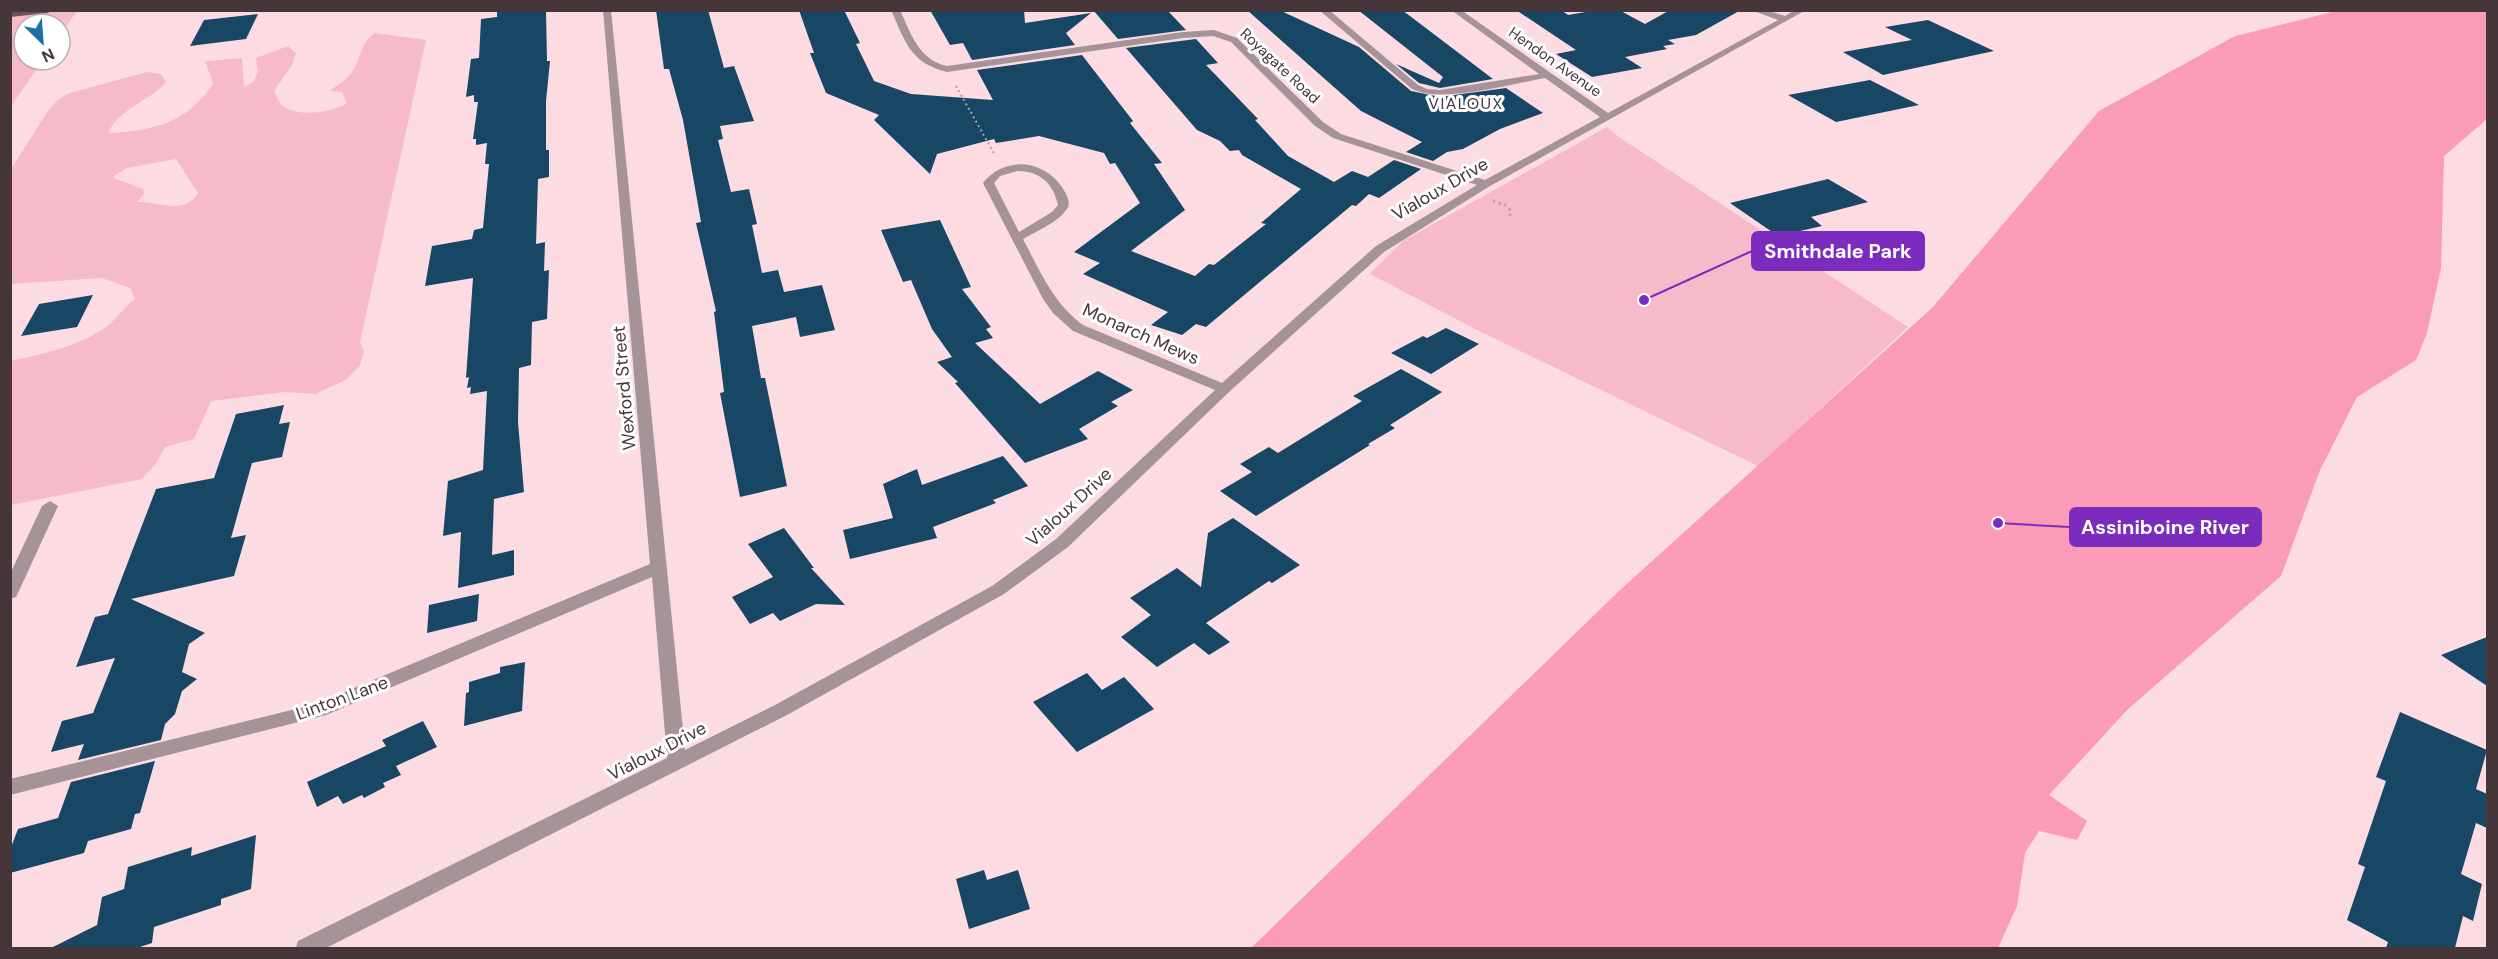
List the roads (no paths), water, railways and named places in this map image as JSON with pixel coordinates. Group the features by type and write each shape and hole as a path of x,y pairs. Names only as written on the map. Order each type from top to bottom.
{"main road":[{"path":"10,14 48,10"}],"street":[{"name":"Wexford Street","path":"607,10 677,763"},
{"name":"Royagate Road","path":"895,10 920,58 934,68 947,69 1183,35 1214,33 1234,40 1319,124 1337,136 1486,184"},
{"path":"1323,10 1415,87 1425,92 1440,93 1546,75"},
{"name":"Hendon Avenue","path":"1455,10 1608,118"},
{"path":"1755,10 1786,19"},
{"name":"Vialoux Drive","path":"306,948 781,710 1008,584 1062,543 1224,389 1361,264 1399,236 1486,184 1802,10"},
{"name":"Monarch Mews","path":"1017,238 1056,214 1064,206 1063,199 1047,176 1040,171 1016,168 996,174 988,183 1053,307 1078,328 1224,389"},
{"path":"10,593 50,506"},
{"name":"Linton Lane","path":"10,787 320,710 659,567"}],"place":[{"name":"Smithdale Park","path":"1644,300"},
{"name":"Assiniboine River","path":"1998,523"}],"district":[{"name":"VIALOUX","path":"1466,103"}]}
